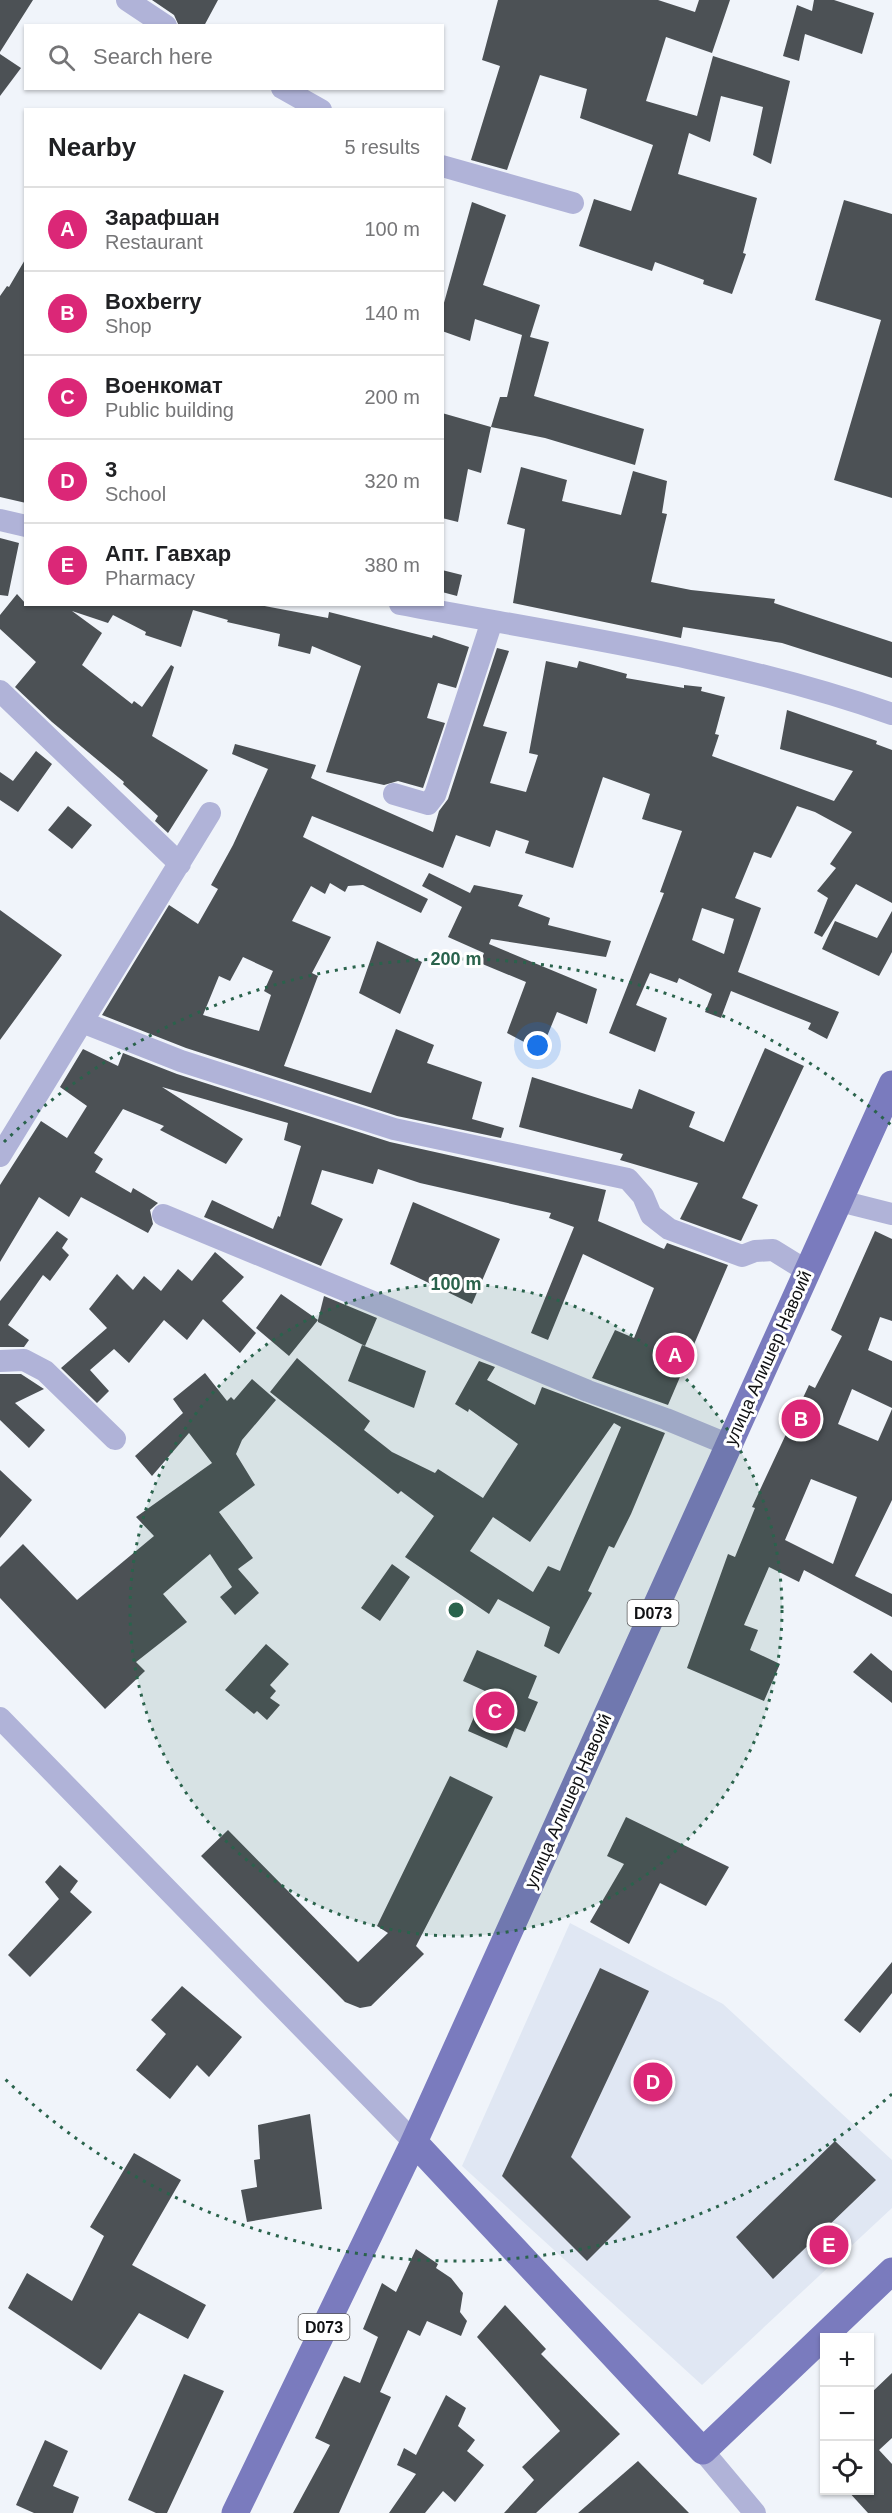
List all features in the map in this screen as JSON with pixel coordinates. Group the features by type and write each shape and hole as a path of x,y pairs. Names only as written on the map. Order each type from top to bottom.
{"main road":[{"name":"улица Алишер Навоий","path":"235,2513 414,2142 892,1084"},
{"path":"414,2142 703,2451 892,2271"}],"street":[{"path":"127,0 163,24"},
{"path":"286,90 317,108"},
{"path":"444,167 573,203"},
{"path":"0,520 24,526"},
{"path":"411,606 678,655 820,689 892,714"},
{"path":"394,794 428,804 435,795 492,621"},
{"path":"0,691 180,864"},
{"path":"0,1156 210,813"},
{"path":"82,1022 181,1061 394,1129 628,1179 643,1196 651,1215 669,1230 742,1256 756,1251 773,1250 807,1271"},
{"path":"840,1201 892,1215"},
{"path":"163,1215 588,1391 729,1445"},
{"path":"0,1361 24,1360 45,1371 115,1438"},
{"path":"0,1718 414,2142"},
{"path":"703,2451 755,2513"}],"shaded area":[{"path":"570,1923 723,2004 892,2160 892,2208 702,2385 462,2166"}],"building":[{"path":"0,0 33,0 0,52"},
{"path":"152,0 218,0 205,24 178,24 174,15"},
{"path":"498,0 658,0 695,12 699,0 730,0 712,53 666,37 646,101 697,116 713,56 790,81 771,164 753,155 763,107 721,96 710,142 689,133 678,174 757,198 743,253 746,254 732,294 703,284 704,280 655,262 652,271 579,246 594,199 631,211 653,145 580,118 587,89 540,75 507,170 471,160 500,66 482,60"},
{"path":"814,0 834,0 874,13 862,54 805,34 799,61 783,56 797,5 812,11"},
{"path":"0,54 21,68 0,96"},
{"path":"844,200 892,214 892,498 834,480 881,320 815,300"},
{"path":"472,202 506,215 483,285 540,305 530,337 549,342 534,396 644,429 635,465 545,438 491,427 500,397 507,397 522,335 475,319 470,341 444,332 444,303"},
{"path":"24,261 24,503 0,497 0,296 7,286 9,287"},
{"path":"444,414 491,427 481,473 468,469 458,522 444,518"},
{"path":"521,467 567,480 562,501 621,515 633,471 667,481 662,513 667,514 651,582 691,590 775,599 774,603 892,642 892,678 782,643 683,627 681,638 513,603 525,529 507,524"},
{"path":"0,538 19,543 8,596 0,595"},
{"path":"444,570 462,575 457,596 444,593"},
{"path":"17,594 24,602 24,606 265,606 328,618 329,612 432,638 433,635 469,647 456,688 438,683 427,718 445,723 423,788 398,781 384,785 326,772 361,666 312,646 310,654 278,646 280,634 227,622 228,620 193,610 181,647 145,635 146,632 113,615 108,623 72,611 102,633 82,665 132,704 134,701 142,707 171,665 174,667 152,736 208,770 168,833 155,821 158,816 123,784 124,782 52,722 15,687 36,662 0,629 0,615"},
{"path":"497,648 509,651 483,726 507,732 490,783 526,792 538,755 529,753 546,661 577,668 579,661 627,674 626,678 684,688 684,685 702,687 701,691 725,697 715,734 719,735 712,756 834,801 853,771 780,749 787,710 877,741 876,744 892,750 892,903 856,884 822,937 814,933 828,898 817,891 836,868 830,864 852,832 815,812 797,806 771,858 754,852 735,898 761,908 738,972 839,1012 827,1039 808,1029 811,1023 731,991 721,1018 705,1012 712,994 679,978 677,983 650,973 636,1005 667,1018 655,1052 609,1033 664,893 660,892 682,831 642,819 650,794 603,777 573,868 525,853 529,841 496,830 490,847 456,835 443,868 312,816 303,837 428,899 421,913 363,885 348,886 345,892 330,883 325,894 311,886 292,921 331,937 312,973 318,976 284,1066 371,1093 396,1029 434,1045 427,1063 482,1082 472,1119 504,1128 501,1138 397,1116 186,1048 102,1015 169,905 198,924 218,889 211,885 233,845 268,769 232,754 235,744 316,765 311,778 433,832 439,811 448,799","holes":["702,908 734,919 724,954 692,940","243,957 273,971 264,991 271,995 259,1031 203,1015 219,976 230,981"]},
{"path":"36,751 52,764 18,812 0,800 0,772 13,781"},
{"path":"68,806 92,825 72,849 48,830"},
{"path":"429,873 470,893 474,885 523,895 518,906 550,918 548,925 611,941 606,957 491,939 489,944 597,989 587,1024 557,1012 541,1051 507,1033 526,982 480,963 484,953 448,937 462,907 422,886"},
{"path":"0,910 62,955 0,1040"},
{"path":"892,911 892,952 879,976 822,949 835,921 877,938"},
{"path":"377,941 422,962 400,1014 359,993"},
{"path":"765,1048 804,1066 742,1198 758,1205 741,1241 680,1219 698,1183 620,1160 623,1154 519,1127 532,1077 632,1109 639,1089 695,1112 689,1127 724,1142"},
{"path":"83,1049 118,1066 123,1053 177,1074 390,1142 606,1190 598,1221 664,1249 667,1243 728,1265 668,1405 592,1378 615,1330 634,1338 654,1288 583,1254 548,1340 531,1333 574,1227 549,1218 551,1213 420,1183 378,1169 373,1184 322,1170 311,1204 343,1219 321,1266 204,1217 212,1200 273,1229 278,1216 280,1217 301,1146 284,1140 288,1123 162,1087 243,1139 226,1164 160,1130 164,1126 123,1109 94,1153 103,1159 95,1172 131,1193 133,1188 158,1203 150,1210 153,1224 148,1233 81,1197 69,1217 39,1197 0,1262 0,1185 41,1121 67,1138 87,1106 60,1087"},
{"path":"413,1202 500,1239 472,1304 390,1264"},
{"path":"57,1231 68,1239 62,1248 69,1255 50,1281 43,1275 8,1325 29,1340 24,1347 0,1347 0,1301"},
{"path":"875,1231 892,1239 892,1321 880,1317 868,1350 892,1361 892,1408 852,1389 838,1424 878,1441 892,1409 892,1500 855,1576 892,1594 892,1617 804,1570 799,1582 769,1567 744,1625 758,1630 750,1650 780,1664 764,1701 687,1668 728,1554 735,1557 755,1508 752,1507 809,1385 815,1388 842,1336 831,1330","holes":["811,1479 857,1497 833,1564 785,1540"]},
{"path":"215,1252 244,1277 222,1301 256,1333 240,1353 203,1319 187,1340 164,1320 129,1363 114,1349 90,1370 109,1391 97,1403 61,1368 107,1328 89,1309 117,1274 133,1290 144,1276 161,1291 178,1269 192,1281"},
{"path":"281,1294 318,1320 289,1356 256,1328"},
{"path":"324,1296 377,1318 365,1346 318,1322"},
{"path":"362,1345 426,1371 414,1408 348,1381"},
{"path":"297,1358 370,1421 364,1430 392,1452 435,1473 438,1469 483,1498 518,1444 469,1409 468,1412 455,1404 479,1361 495,1367 487,1380 535,1405 542,1387 665,1433 631,1514 614,1548 609,1546 588,1591 592,1593 559,1654 544,1646 550,1627 498,1599 489,1614 405,1557 434,1516 401,1491 398,1494 270,1392","holes":["614,1423 621,1427 560,1571 548,1566 533,1592 470,1551 493,1517 530,1542"]},
{"path":"205,1373 227,1401 231,1397 234,1400 252,1379 276,1400 242,1440 236,1454 255,1485 219,1512 253,1558 238,1569 259,1593 235,1615 220,1597 232,1587 210,1554 163,1594 187,1622 136,1662 145,1671 105,1709 0,1598 0,1567 23,1544 77,1600 154,1536 136,1517 212,1463 189,1433 152,1476 135,1456 183,1413 173,1399"},
{"path":"0,1374 21,1374 44,1389 15,1403 45,1430 29,1448 0,1420"},
{"path":"0,1470 32,1500 0,1538"},
{"path":"392,1564 410,1577 380,1621 361,1608"},
{"path":"266,1644 289,1664 270,1685 276,1691 270,1698 280,1705 267,1720 257,1711 254,1714 225,1690"},
{"path":"477,1650 537,1676 528,1698 538,1702 525,1732 515,1728 507,1748 468,1731 485,1691 463,1681"},
{"path":"871,1653 892,1671 892,1703 853,1672"},
{"path":"450,1776 493,1797 416,1946 424,1954 371,2006 360,2008 345,2002 201,1856 228,1830 358,1962 388,1933 377,1926"},
{"path":"626,1817 729,1867 706,1906 660,1883 629,1944 590,1922 624,1864 607,1856"},
{"path":"60,1865 78,1881 70,1892 92,1912 30,1977 8,1955 59,1899 45,1882"},
{"path":"892,1962 892,1993 860,2033 844,2020"},
{"path":"600,1968 649,1991 571,2157 631,2217 587,2261 502,2176"},
{"path":"182,1986 242,2037 209,2077 197,2065 170,2099 136,2070 166,2034 151,2020"},
{"path":"310,2114 322,2209 247,2222 241,2190 257,2187 254,2160 260,2159 258,2125"},
{"path":"835,2141 876,2180 773,2279 736,2237"},
{"path":"134,2153 181,2180 132,2265 206,2305 188,2339 139,2313 101,2370 8,2308 27,2273 72,2301 104,2236 90,2227"},
{"path":"416,2249 438,2264 436,2268 451,2278 463,2293 460,2312 467,2321 461,2336 427,2321 420,2336 408,2330 380,2392 391,2397 339,2513 293,2513 330,2445 315,2438 344,2376 360,2383 378,2337 363,2329 382,2283 396,2292"},
{"path":"505,2305 546,2349 541,2354 620,2434 536,2513 504,2513 534,2480 522,2467 560,2431 477,2337"},
{"path":"892,2373 892,2438 879,2450 892,2464 892,2513 868,2513 852,2495 874,2495 874,2390"},
{"path":"184,2374 224,2391 167,2513 156,2513 128,2500"},
{"path":"446,2395 466,2408 458,2426 475,2440 467,2451 484,2465 455,2502 443,2491 425,2513 389,2513 416,2474 397,2465 404,2448 416,2455"},
{"path":"45,2440 68,2451 53,2486 79,2497 73,2513 34,2513 16,2505"},
{"path":"638,2461 689,2513 578,2513"}],"place":[{"name":"Зарафшан","path":"675,1355"},
{"name":"Boxberry","path":"801,1419"},
{"name":"Военкомат","path":"495,1711"},
{"name":"3","path":"653,2082"},
{"name":"Апт. Гавхар","path":"829,2245"}]}
